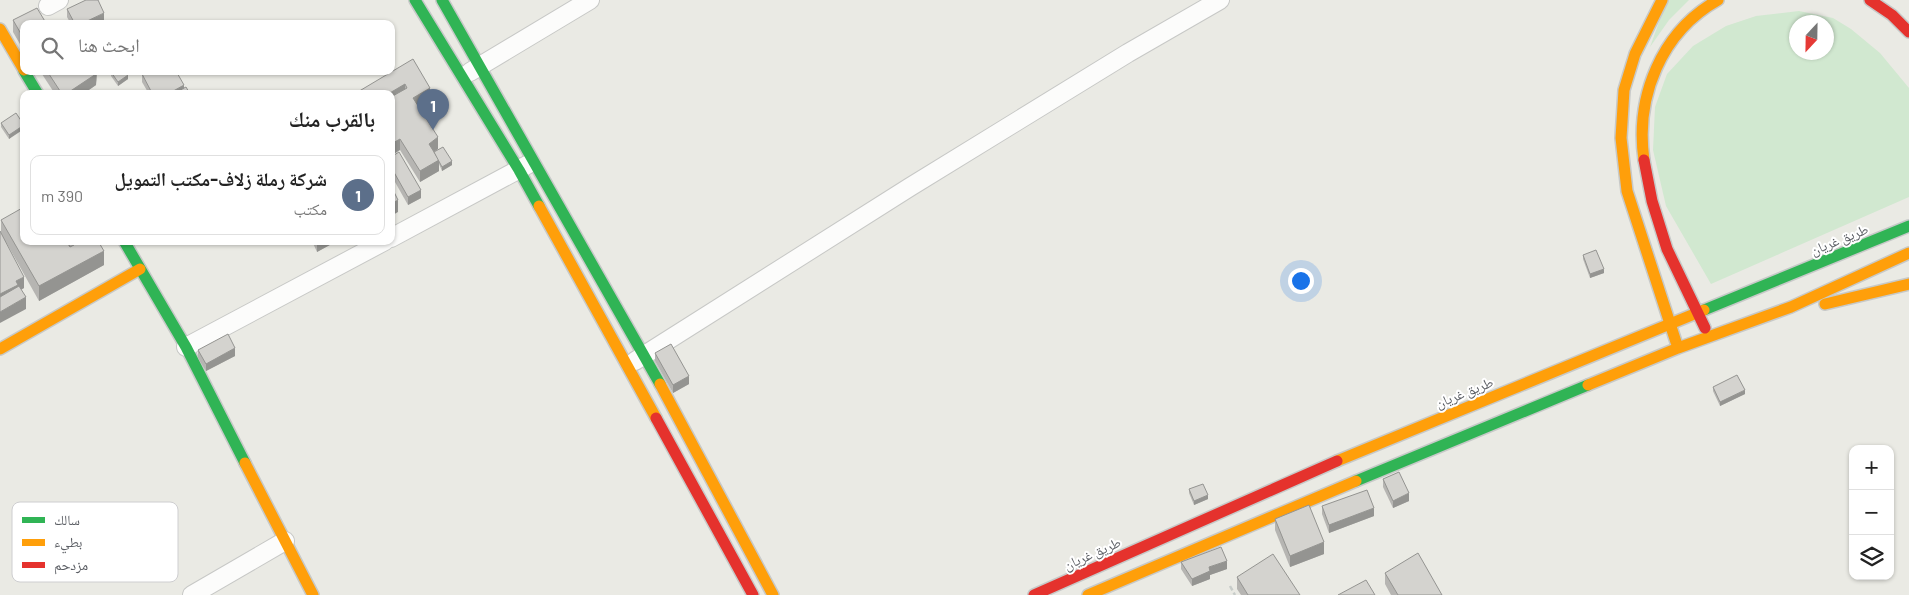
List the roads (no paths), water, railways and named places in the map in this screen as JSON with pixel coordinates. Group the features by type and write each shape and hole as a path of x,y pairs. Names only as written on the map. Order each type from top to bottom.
{"main road":[{"path":"415,0 462,77 527,166 644,354 773,595"},
{"path":"442,0 480,65 527,166 628,366 753,595"},
{"path":"1662,0 1635,54 1624,90 1621,138 1627,191 1678,348"},
{"path":"1708,336 1665,241 1646,180 1641,129 1643,107 1654,71 1671,41 1689,21 1708,5 1718,0"},
{"path":"1870,0 1892,15 1909,32"},
{"path":"0,29 20,64"},
{"path":"26,75 36,90"},
{"name":"طريق غريان","path":"1034,595 1329,464 1909,226"},
{"path":"126,245 186,347 313,595"},
{"path":"1088,595 1267,518 1678,348 1791,307 1909,252"},
{"path":"0,349 140,268"},
{"path":"1791,307 1830,304 1909,284"}],"street":[{"path":"462,77 590,0"},
{"path":"628,366 644,354 910,187 1128,53 1220,0"},
{"path":"395,236 527,166"},
{"path":"186,347 377,245"},
{"path":"192,595 285,541"}],"place":[{"name":"شركة رملة زلاف-مكتب التمويل","path":"433,130"}]}
